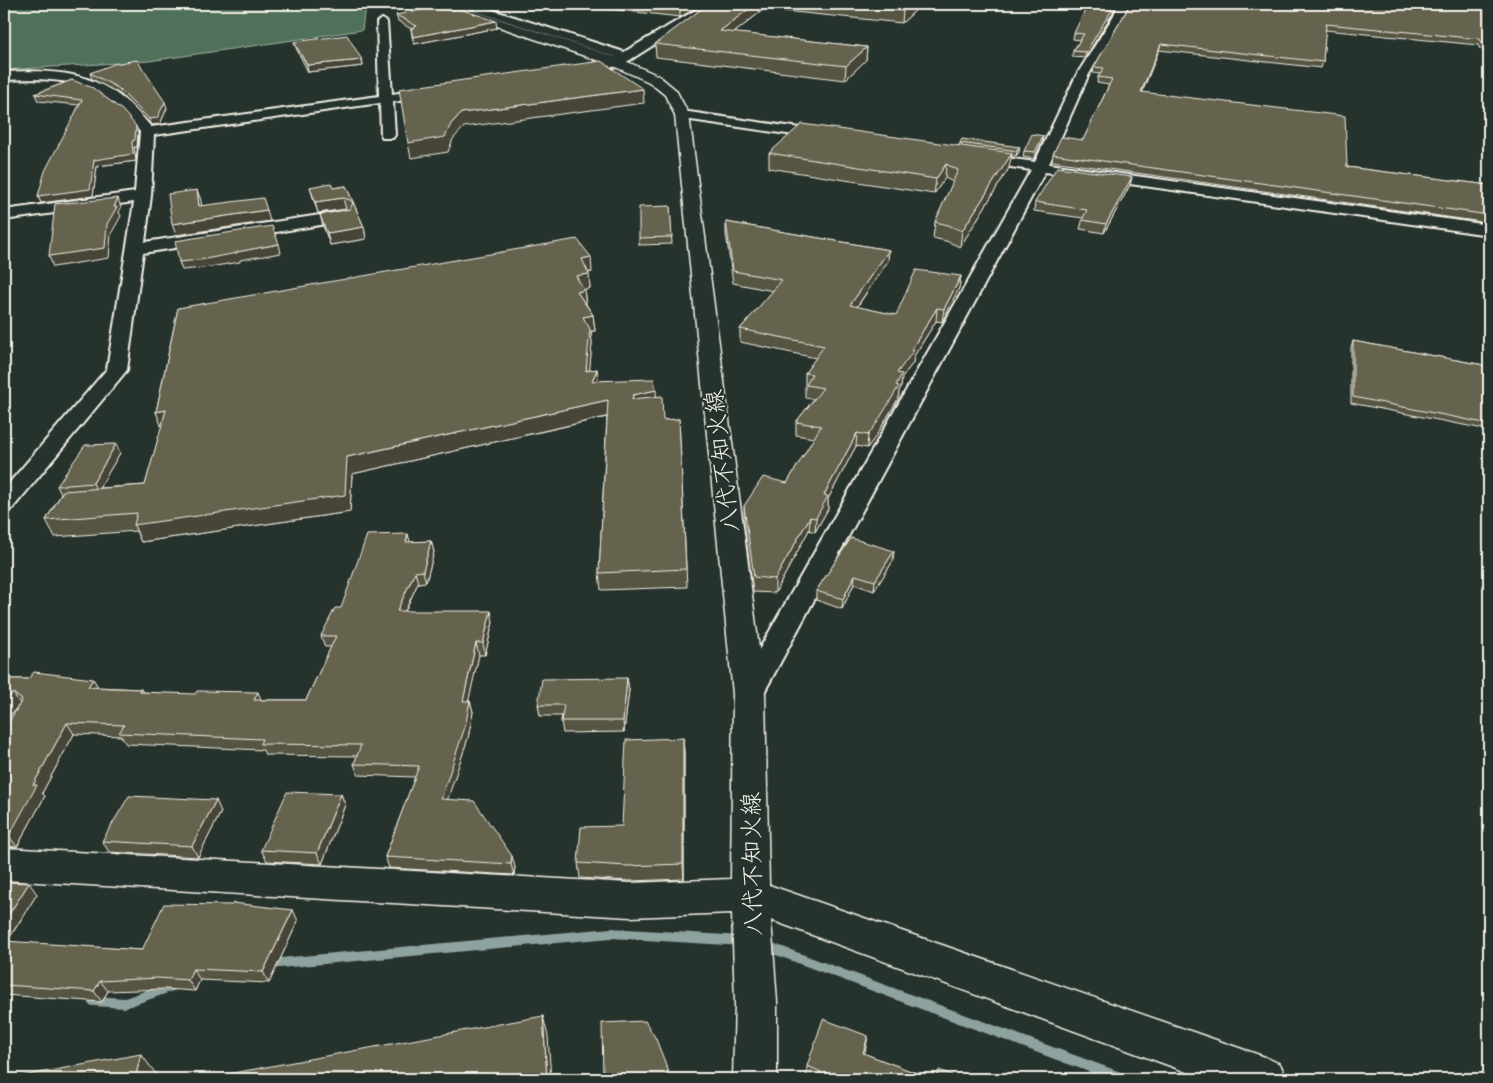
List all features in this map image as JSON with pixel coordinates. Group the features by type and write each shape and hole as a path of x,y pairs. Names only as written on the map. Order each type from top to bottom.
{"main road":[{"name":"八代不知火線","path":"442,4 621,59 664,86 671,93 682,115 749,694 752,914 756,1002 755,1079"},
{"path":"4,864 630,900 752,914 1265,1079"}],"street":[{"path":"476,4 479,9 621,59"},
{"path":"561,75 581,73 621,59 713,4"},
{"path":"749,694 1040,167 1082,76 1119,16 1123,4"},
{"path":"382,22 388,135"},
{"path":"4,76 57,76 85,81 100,87 122,103 147,132 143,196 117,370 4,504"},
{"path":"147,132 444,91"},
{"path":"682,115 846,139"},
{"path":"963,156 1489,230"},
{"path":"4,215 143,196"},
{"path":"135,248 346,216"}],"green space":[{"path":"4,4 375,4 364,15 362,30 149,61 4,70"}],"building":[{"path":"703,4 755,4 720,31 867,47 846,66 655,44 704,7 698,7"},
{"path":"832,4 911,4 903,11"},
{"path":"1088,4 1115,4 1086,52 1073,51 1084,34 1074,33"},
{"path":"1129,4 1489,4 1489,50 1487,44 1482,43 1480,39 1326,24 1323,62 1161,44 1141,92 1345,116 1347,167 1489,185 1489,215 1053,154 1061,137 1083,140 1112,79 1098,77 1104,68 1094,67"},
{"path":"441,6 453,10 457,8 496,21 413,37 411,29 417,26 396,15"},
{"path":"347,35 362,60 307,65 294,42"},
{"path":"137,60 165,102 157,118 149,119 118,88 90,73 114,64"},
{"path":"601,61 643,89 461,113 451,124 445,137 408,143 399,89"},
{"path":"72,80 93,88 122,110 136,126 135,140 132,141 133,154 94,160 90,189 38,196 45,171 82,100 35,94"},
{"path":"802,124 1012,153 962,231 935,222 958,170 946,164 936,179 769,153"},
{"path":"1032,134 1043,136 1035,152 1024,151"},
{"path":"962,139 1020,147 1017,151 960,143"},
{"path":"1057,167 1132,177 1106,224 1082,220 1087,210 1035,202"},
{"path":"331,183 333,188 346,186 364,227 327,233 320,215 350,209 353,203 343,198 315,202 310,187"},
{"path":"197,190 199,206 263,198 267,210 172,224 168,194"},
{"path":"118,198 114,207 117,207 107,224 105,248 49,256 55,204"},
{"path":"670,206 672,237 639,238 639,207"},
{"path":"726,222 889,250 850,305 896,315 916,270 961,276 944,309 937,308 911,350 914,350 897,373 902,374 896,385 899,386 877,423 868,435 857,433 824,495 828,496 816,518 810,517 775,579 754,577 744,506 763,477 787,483 821,426 796,422 823,388 806,385 812,374 805,373 824,346 740,329 782,280 733,271"},
{"path":"272,226 279,244 200,260 179,262 175,241"},
{"path":"577,239 591,257 582,259 589,274 576,276 584,290 577,292 593,315 583,317 590,329 586,371 597,369 592,381 654,379 656,390 633,395 632,399 662,396 663,420 679,419 686,569 599,573 608,400 347,457 345,495 134,525 137,513 46,520 63,491 145,485 166,410 156,412 178,308"},
{"path":"1353,341 1489,366 1489,424 1353,397"},
{"path":"116,444 93,483 57,486 85,445"},
{"path":"408,534 406,542 431,541 423,571 415,572 397,611 491,611 483,643 476,643 463,701 470,701 465,727 441,799 474,801 512,856 511,864 385,857 419,766 354,764 361,745 260,744 262,739 119,733 124,725 67,723 33,785 37,785 9,836 4,835 4,730 22,700 13,693 4,703 4,679 28,679 34,672 93,679 88,687 141,689 140,692 195,694 197,691 258,692 254,700 306,700 336,636 321,636 335,608 341,608 367,535"},
{"path":"851,538 894,551 875,581 855,575 843,599 816,591"},
{"path":"627,678 623,721 561,721 564,705 538,705 542,679"},
{"path":"683,738 683,864 628,866 578,863 581,827 622,826 626,740"},
{"path":"287,792 341,794 317,853 261,850"},
{"path":"129,796 216,800 192,846 102,841"},
{"path":"4,882 29,883 4,922"},
{"path":"233,903 293,910 263,972 193,969 188,980 158,978 100,981 94,991 4,985 4,941 142,950 164,904 232,905"},
{"path":"543,1016 547,1079 201,1079"},
{"path":"823,1019 868,1036 863,1053 932,1079 819,1079 821,1072 807,1066"},
{"path":"645,1021 656,1039 668,1070 664,1079 603,1079 602,1023"},
{"path":"141,1054 135,1079 6,1079"},
{"path":"939,1070 961,1079 936,1079"}],"waterway":[{"path":"269,964 611,933 743,941"},
{"path":"764,945 1123,1079"},
{"path":"93,1001 125,1003 175,985"}]}
